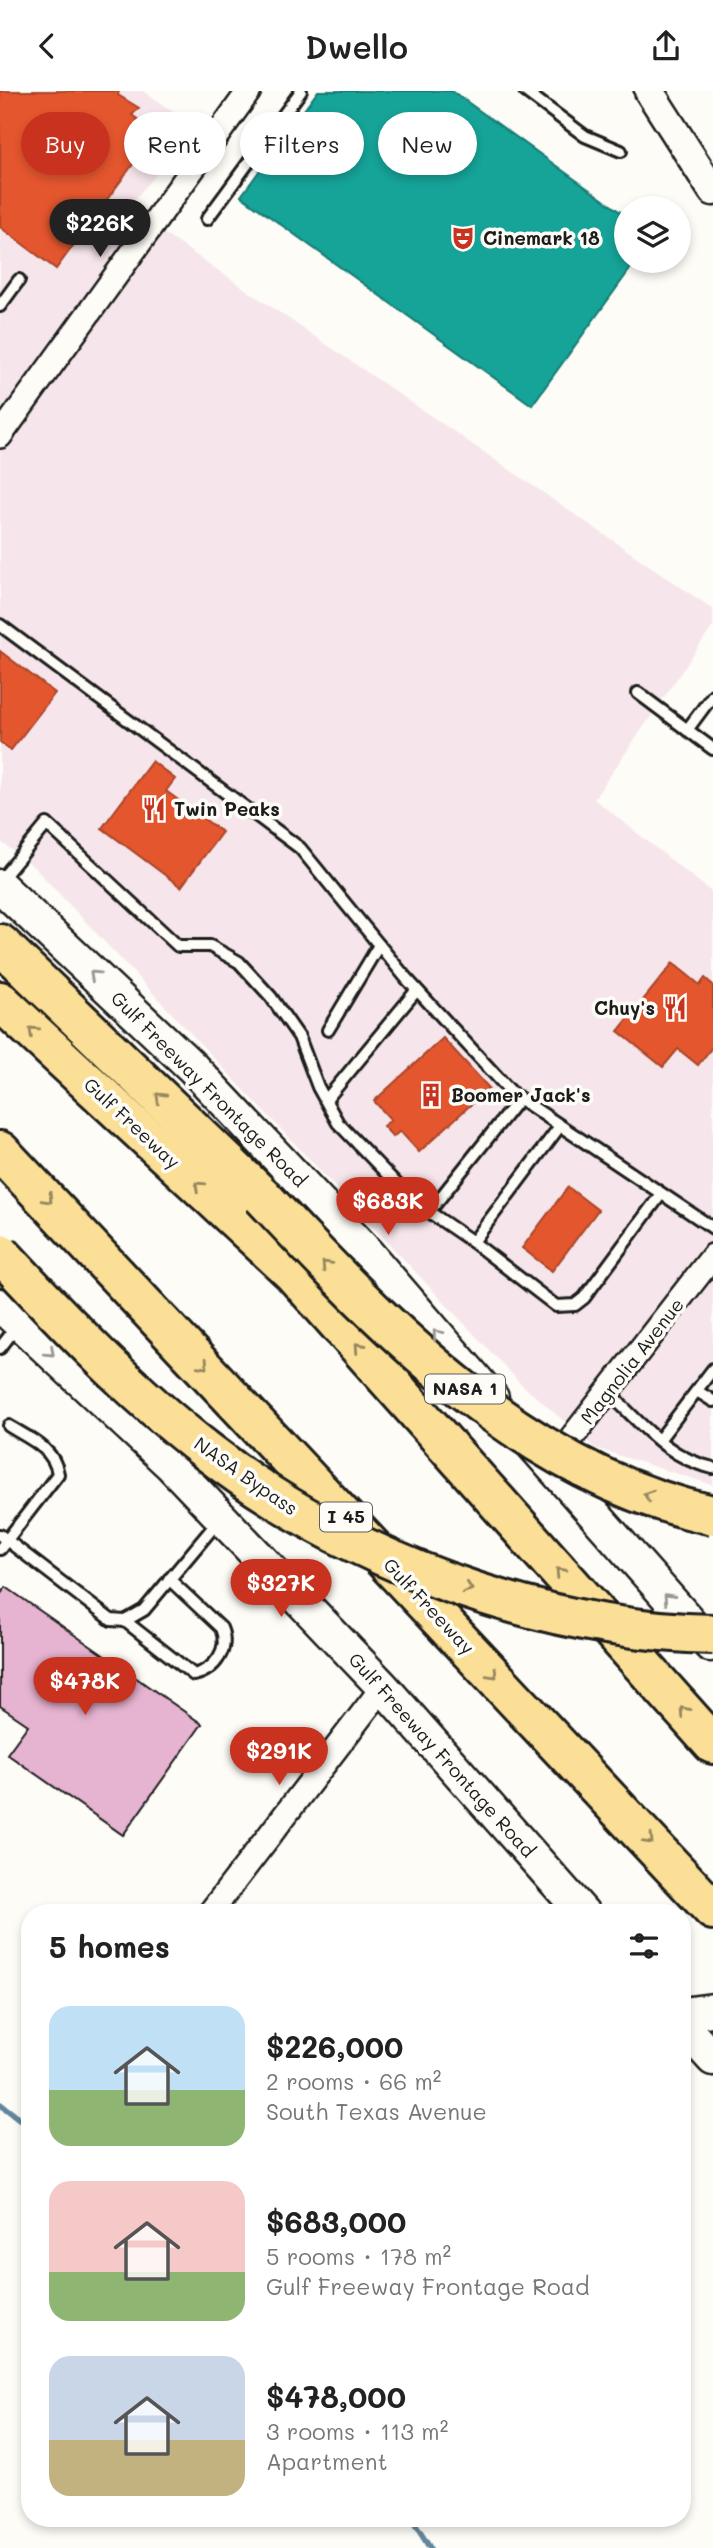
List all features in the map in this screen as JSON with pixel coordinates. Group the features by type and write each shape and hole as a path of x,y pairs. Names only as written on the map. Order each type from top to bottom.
{"highway":[{"name":"NASA 1","path":"0,944 262,1196 357,1297 476,1398 543,1445 618,1485 713,1515"},
{"name":"Gulf Freeway","path":"0,1001 293,1273 713,1744"},
{"name":"Gulf Freeway","path":"0,1151 702,1897"},
{"name":"NASA Bypass","path":"0,1253 118,1376 163,1415 259,1488 309,1519 414,1569 526,1605 648,1629 713,1634"}],"main road":[{"name":"Gulf Freeway Frontage Road","path":"0,883 192,1067 362,1247 713,1649"},
{"name":"Gulf Freeway Frontage Road","path":"10,1314 170,1464 383,1687 575,1904"},
{"path":"691,2013 713,2010"},
{"path":"691,2035 713,2059"}],"street":[{"path":"0,436 249,91"},
{"path":"649,91 713,191"},
{"name":"Magnolia Avenue","path":"551,1466 713,1256"},
{"path":"217,1904 383,1687"}],"lane":[{"path":"206,219 301,91"},
{"path":"525,91 585,135 621,151"},
{"path":"0,306 19,280"},
{"path":"0,625 300,848 416,991 497,1081 519,1099 713,1228"},
{"path":"638,693 713,749"},
{"path":"687,730 713,695"},
{"path":"0,883 47,824 178,946 210,946 239,962 271,997 299,1037 338,1123 413,1201 473,1242 555,1306 567,1307 584,1298 661,1193"},
{"path":"328,1030 379,944"},
{"path":"326,1100 416,991"},
{"path":"429,1212 519,1099"},
{"path":"473,1242 560,1126"},
{"path":"0,1348 10,1314"},
{"path":"659,1440 713,1369"},
{"path":"696,1391 713,1401"},
{"path":"608,1392 676,1455 713,1468"},
{"path":"9,1426 48,1450 56,1462 58,1474 2,1541 111,1620 125,1621 194,1675 205,1672 225,1649 222,1629 169,1579"},
{"path":"125,1621 144,1610 221,1518"}],"shaded area":[{"path":"0,91 143,91 174,112 124,112 124,175 156,175 127,208 713,609 713,626 594,799 713,893 713,1485 595,1448 521,1384 34,867 0,841"}],"building: Shops":[{"path":"0,91 119,91 118,95 139,108 135,112 124,112 125,175 56,269 0,227"},
{"path":"0,651 55,693 11,750 0,742"},
{"name":"Twin Peaks","path":"152,761 175,779 166,791 222,832 181,887 102,828"},
{"name":"Chuy's","path":"673,963 700,985 705,978 713,985 713,1046 698,1065 678,1049 663,1067 618,1031"},
{"name":"Boomer Jack's","path":"443,1038 489,1088 419,1152 400,1131 393,1137 383,1126 391,1120 374,1101"},
{"path":"568,1187 598,1210 552,1271 522,1248"}],"building: Public":[{"name":"Cinemark 18","path":"318,91 452,91 614,207 614,273 627,273 532,405 241,196 256,175 364,175 364,112 303,112"}],"building: Other":[{"path":"6,1587 202,1724 123,1835 7,1754 28,1725 0,1706 0,1595"}],"waterway":[{"path":"0,2104 21,2120"},
{"path":"417,2527 430,2548"}],"place":[{"name":"Cinemark 18","path":"463,238"},
{"name":"Twin Peaks","path":"154,809"},
{"name":"Chuy's","path":"675,1008"},
{"name":"Boomer Jack's","path":"431,1095"}]}
